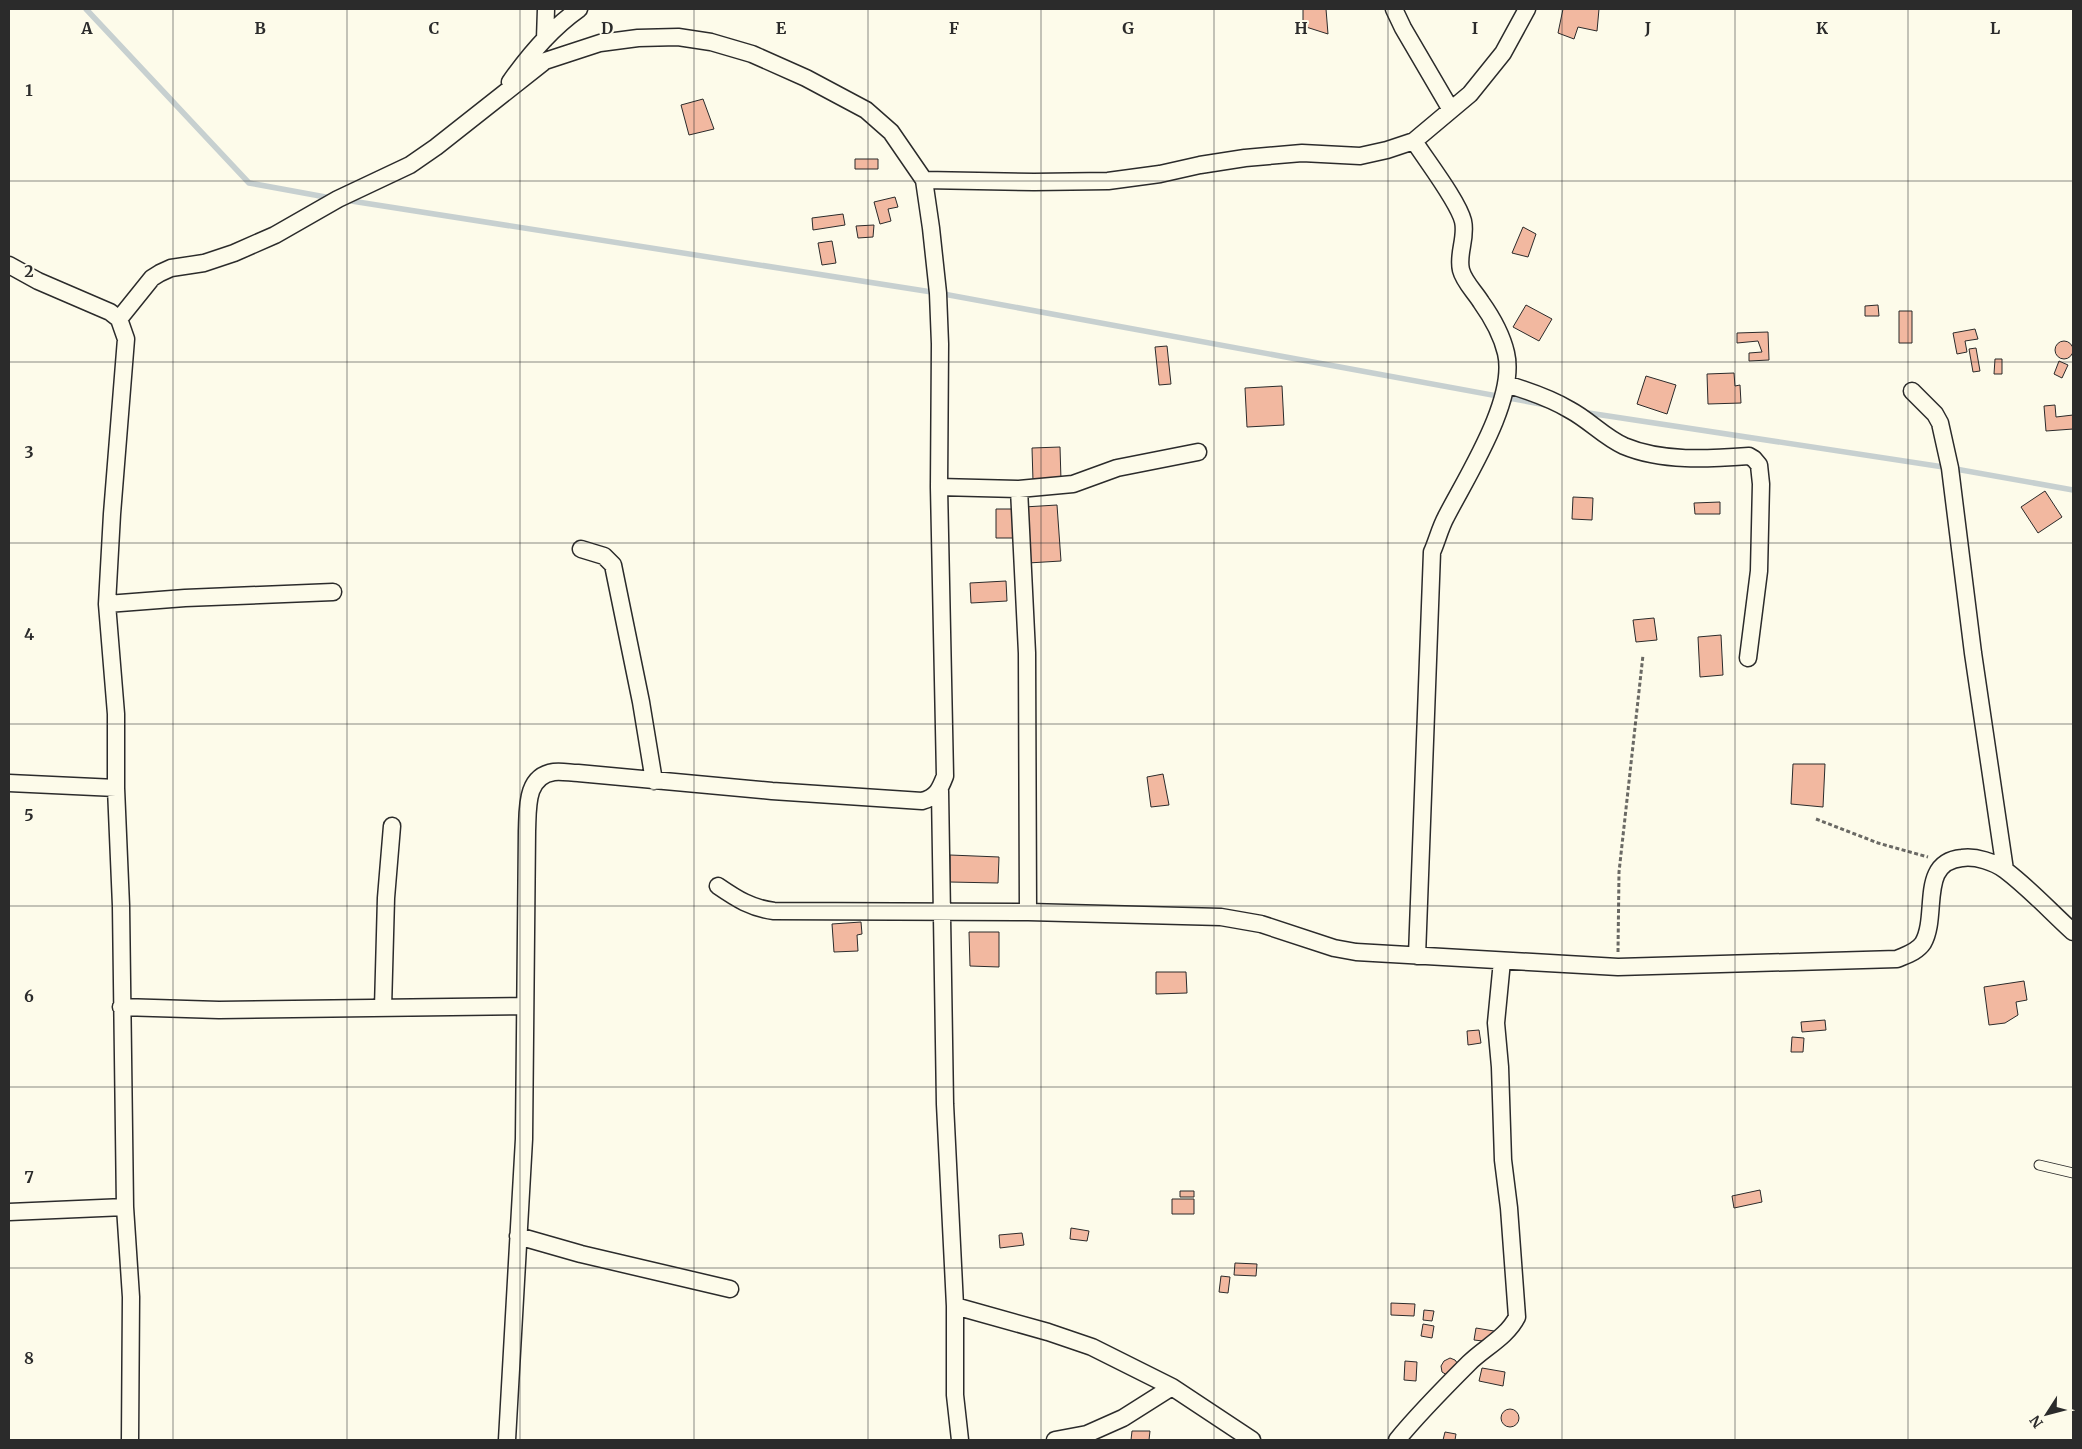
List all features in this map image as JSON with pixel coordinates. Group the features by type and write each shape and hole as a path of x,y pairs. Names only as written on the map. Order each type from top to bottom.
{"street":[{"path":"545,39 546,9"},
{"path":"500,97 524,61 545,39 579,9"},
{"path":"1394,9 1403,28 1451,110"},
{"path":"924,180 1108,181 1160,174 1200,164 1245,158 1302,153 1360,156 1388,150 1414,141 1470,94 1489,73 1503,53 1527,9"},
{"path":"119,319 152,278 160,273 170,268 204,263 234,253 274,235 338,199 410,165 436,147 545,61 600,43 638,38 678,38 711,42 752,54 806,78 866,110 891,132 924,180 938,302 940,344 939,487 946,763 945,776 940,791 945,1104 955,1306 955,1395 960,1440"},
{"path":"1414,141 1463,220 1464,234 1461,271 1483,304 1502,340 1506,353 1506,384 1485,441 1445,519 1432,552 1417,956"},
{"path":"9,265 38,281 100,306 119,319 126,339 107,604 116,714 125,1207 131,1297 130,1440"},
{"path":"1506,384 1537,394 1571,410 1623,446 1641,452 1662,456 1710,459 1749,456 1759,464 1761,484 1759,571 1748,658"},
{"path":"1912,391 1935,414 1940,423 1950,468 1973,653 2005,870"},
{"path":"939,487 1019,489 1073,484 1117,468 1198,452"},
{"path":"1019,489 1028,653 1028,912"},
{"path":"582,549 604,556 613,566 641,702 654,781"},
{"path":"107,604 185,598 333,592"},
{"path":"508,1440 524,1139 524,1006 528,812 529,794 534,785 543,777 554,772 922,801 932,798 940,791"},
{"path":"9,783 116,788"},
{"path":"383,1008 386,898 392,826"},
{"path":"718,886 743,903 756,908 774,911 1028,912 1221,917 1261,924 1334,948 1378,954 1618,967 1897,958 1913,952 1922,943 1927,928 1934,882 1946,861 1970,857 2005,870 2073,932"},
{"path":"1397,1440 1468,1364 1502,1336 1513,1324 1516,1317 1503,1160 1500,1067 1496,1024 1502,961"},
{"path":"121,1006 219,1010 524,1006"},
{"path":"9,1212 125,1207"},
{"path":"518,1236 581,1254 730,1289"},
{"path":"955,1306 1048,1332 1092,1347 1172,1387 1252,1440"},
{"path":"1055,1440 1087,1434 1123,1418 1172,1387"}],"lane":[{"path":"2039,1165 2073,1173"}],"path":[{"path":"1618,967 1619,872 1643,655"},
{"path":"1816,819 1878,843 1946,861"}],"building":[{"path":"1303,9 1326,9 1328,34 1303,26"},
{"path":"1563,9 1599,9 1597,31 1578,27 1574,39 1558,33"},
{"path":"703,99 714,129 689,135 681,105"},
{"path":"855,159 878,159 878,169 855,169"},
{"path":"895,197 898,207 888,209 891,221 880,224 874,202"},
{"path":"843,214 845,225 813,230 812,218"},
{"path":"874,225 873,237 858,238 856,226"},
{"path":"1523,227 1536,234 1528,257 1512,253"},
{"path":"832,241 836,263 822,265 818,243"},
{"path":"1526,305 1552,319 1539,341 1513,327"},
{"path":"1878,305 1879,316 1865,316 1865,306"},
{"path":"1899,311 1912,311 1912,343 1899,343"},
{"path":"1975,329 1978,339 1965,341 1967,352 1957,354 1953,333"},
{"path":"1768,332 1769,360 1749,361 1749,353 1762,352 1758,341 1737,343 1737,333"},
{"path":"2060,341 2068,341 2073,346 2071,357 2060,359 2055,354 2055,346"},
{"path":"1167,346 1171,384 1159,385 1155,347"},
{"path":"1976,348 1980,371 1973,372 1969,349"},
{"path":"1995,359 2002,359 2002,374 1994,374"},
{"path":"2059,361 2068,365 2062,378 2054,374"},
{"path":"1734,373 1735,386 1740,385 1741,403 1708,404 1707,374"},
{"path":"1646,376 1676,385 1667,414 1637,404"},
{"path":"1282,386 1284,425 1247,427 1245,388"},
{"path":"2055,405 2056,417 2073,415 2073,429 2046,431 2044,406"},
{"path":"1060,447 1061,480 1033,481 1032,448"},
{"path":"2045,491 2062,517 2038,533 2021,507"},
{"path":"1573,497 1593,498 1592,520 1572,519"},
{"path":"1720,502 1720,514 1695,514 1694,503"},
{"path":"1057,505 1061,561 1028,563 1024,507"},
{"path":"996,509 1015,509 1015,538 996,538"},
{"path":"1006,581 1007,601 971,603 970,583"},
{"path":"1654,618 1657,640 1636,642 1633,620"},
{"path":"1721,635 1723,675 1700,677 1698,637"},
{"path":"1793,764 1825,764 1823,807 1791,804"},
{"path":"1163,774 1169,805 1151,807 1147,777"},
{"path":"950,855 999,857 998,883 950,882"},
{"path":"861,922 862,934 857,935 858,951 834,952 832,924"},
{"path":"969,932 999,932 999,967 970,966"},
{"path":"1156,972 1186,972 1187,993 1156,994"},
{"path":"2024,981 2027,1000 2016,1002 2018,1015 2005,1023 1989,1025 1984,987"},
{"path":"1825,1020 1826,1030 1802,1032 1801,1022"},
{"path":"1479,1030 1481,1043 1468,1045 1467,1031"},
{"path":"1792,1037 1804,1038 1803,1052 1791,1052"},
{"path":"1760,1190 1762,1202 1734,1208 1732,1196"},
{"path":"1180,1191 1194,1191 1194,1197 1180,1197"},
{"path":"1172,1199 1194,1199 1194,1214 1172,1214"},
{"path":"1071,1228 1089,1231 1087,1241 1070,1239"},
{"path":"1022,1233 1024,1245 1000,1248 999,1235"},
{"path":"1235,1263 1257,1264 1256,1276 1234,1275"},
{"path":"1221,1276 1230,1277 1228,1293 1219,1292"},
{"path":"1391,1303 1415,1304 1414,1316 1391,1315"},
{"path":"1424,1310 1434,1311 1432,1321 1423,1320"},
{"path":"1423,1324 1434,1326 1432,1338 1421,1336"},
{"path":"1476,1328 1494,1331 1492,1342 1474,1340"},
{"path":"1450,1358 1458,1364 1447,1375 1442,1372 1441,1366 1444,1361"},
{"path":"1405,1361 1417,1362 1416,1381 1404,1380"},
{"path":"1482,1368 1505,1372 1503,1386 1479,1381"},
{"path":"1510,1409 1516,1412 1519,1418 1516,1424 1510,1427 1504,1424 1501,1418 1504,1412"},
{"path":"1132,1431 1150,1431 1149,1440 1131,1440"},
{"path":"1445,1432 1456,1434 1455,1440 1443,1440"}],"waterway":[{"path":"86,9 249,183 331,198"},
{"path":"345,200 938,293 1546,405"},
{"path":"1582,412 1950,468 2073,490"}]}
